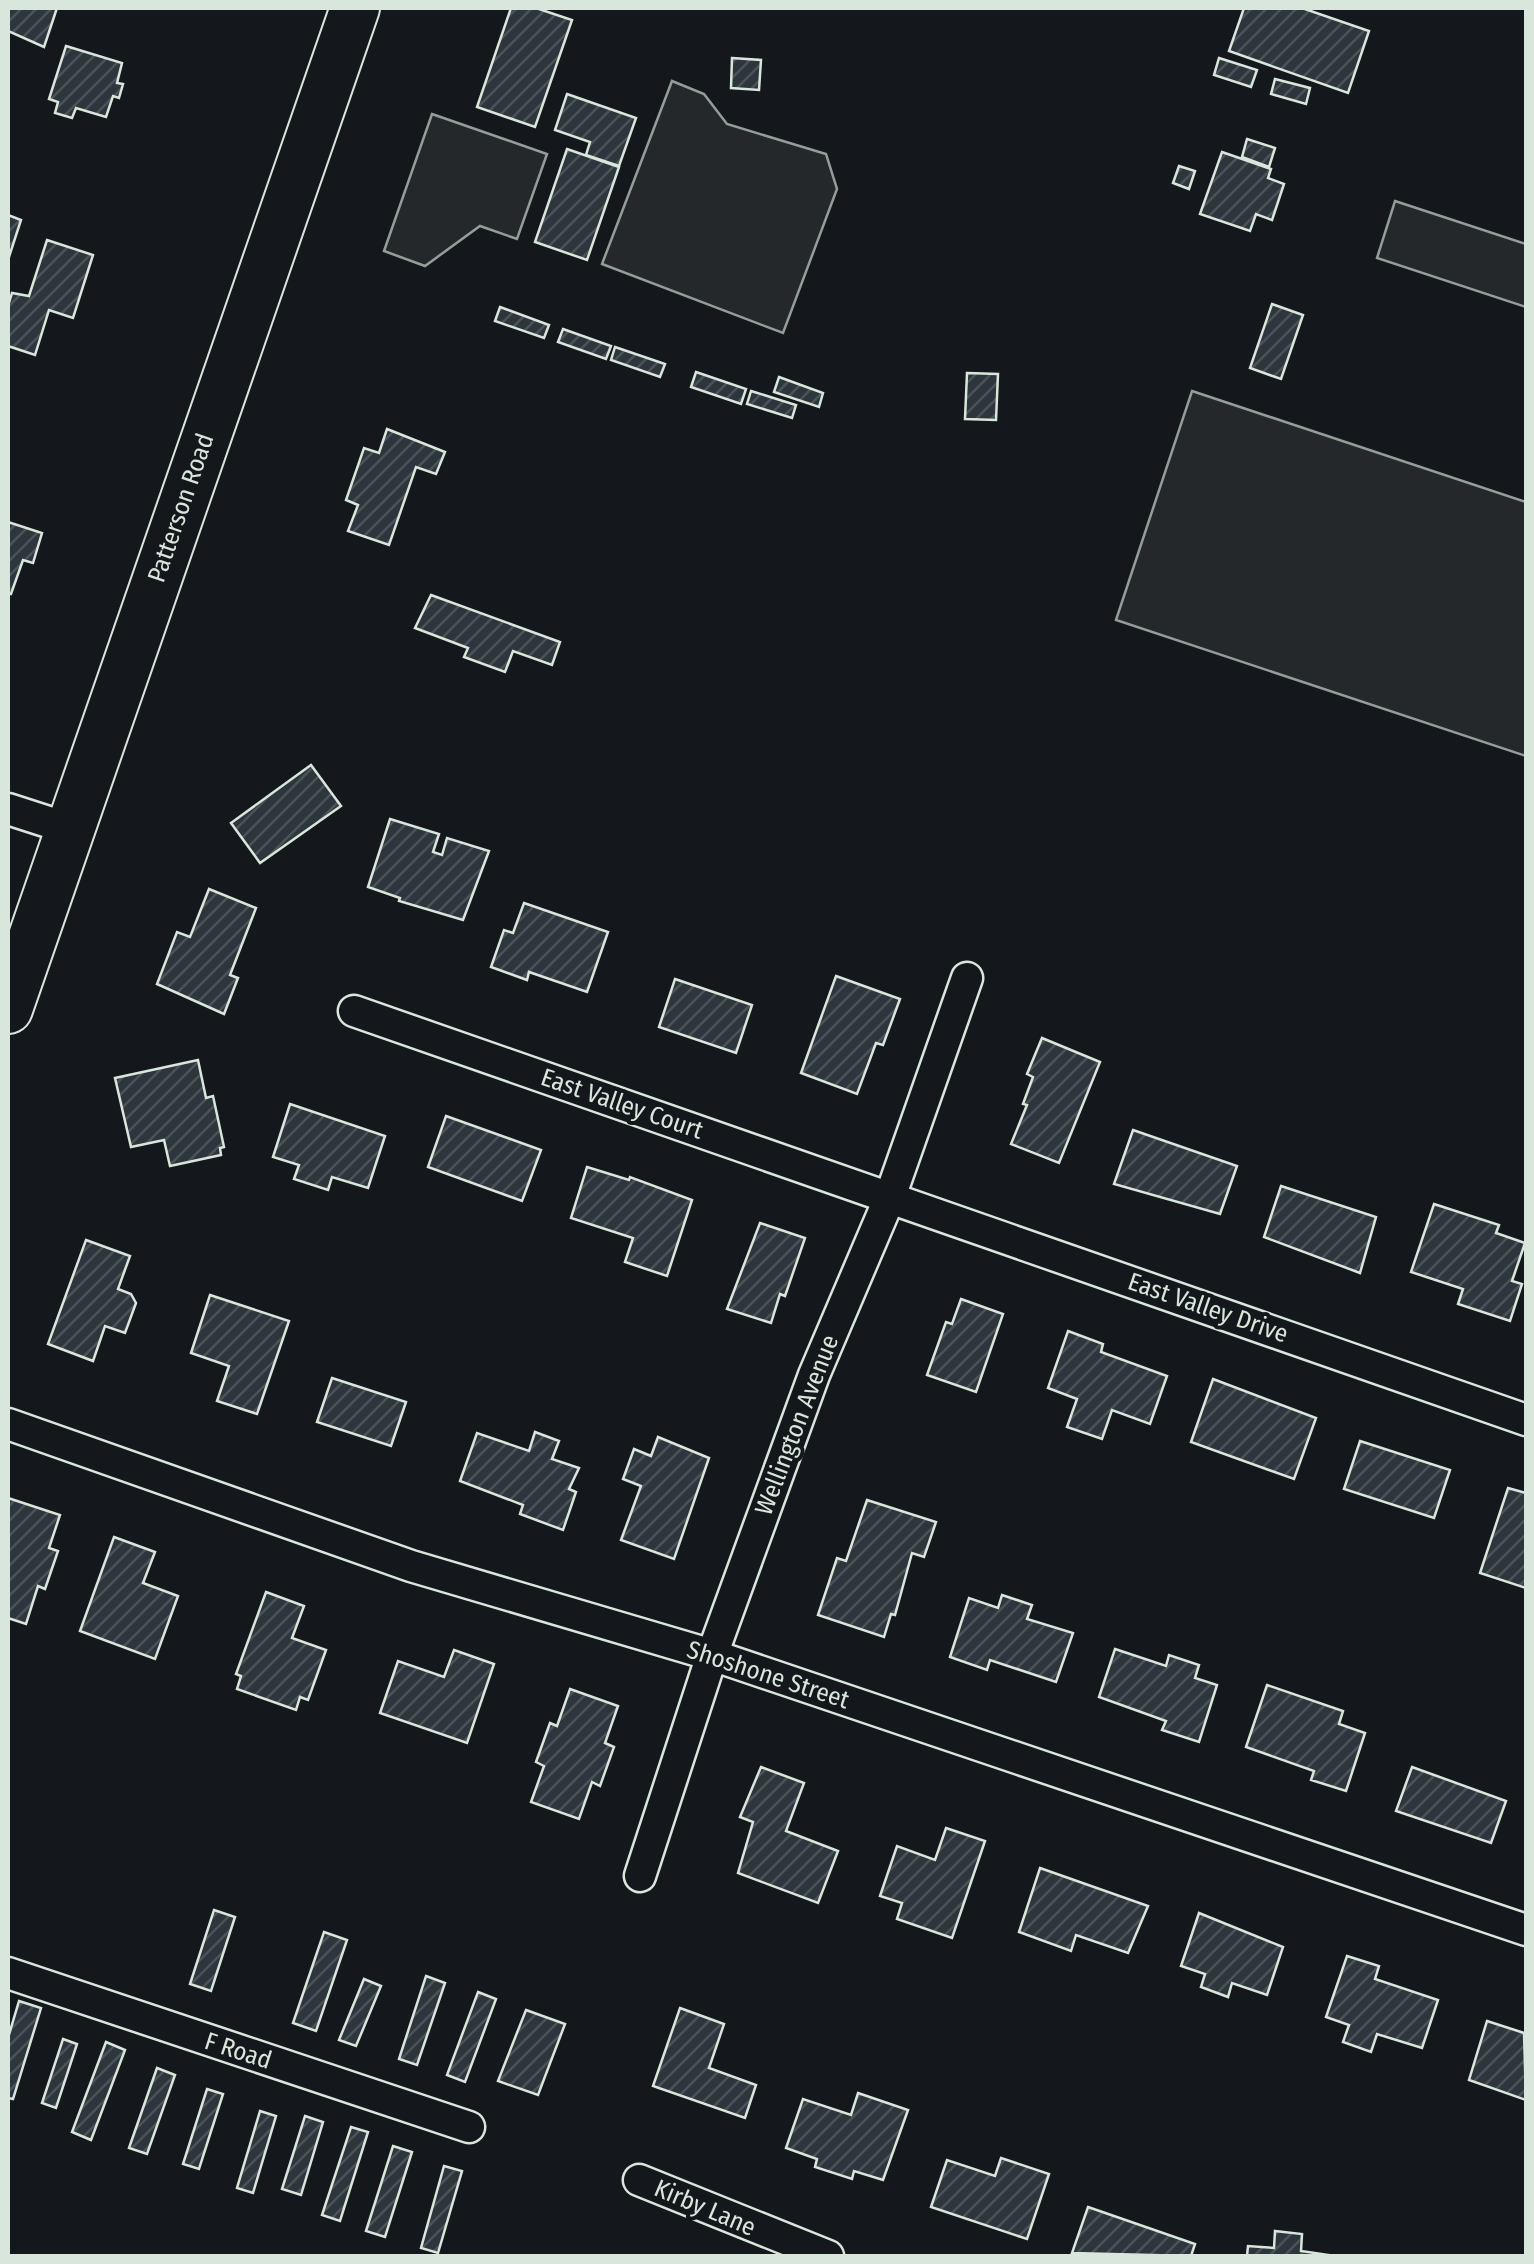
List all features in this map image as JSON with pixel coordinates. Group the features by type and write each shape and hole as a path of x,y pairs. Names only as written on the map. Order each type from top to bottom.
{"main road":[{"name":"Patterson Road","path":"8,1009 355,8"}],"street":[{"path":"8,809 70,829"},
{"name":"Wellington Avenue","path":"640,1876 712,1655 814,1375 890,1197 967,978"},
{"name":"East Valley Court","path":"354,1012 890,1197"},
{"name":"East Valley Drive","path":"890,1197 1526,1420"},
{"name":"Shoshone Street","path":"8,1424 411,1566 712,1655 1526,1930"},
{"name":"F Road","path":"8,1973 469,2127"},
{"name":"Kirby Lane","path":"638,2180 828,2256"}],"shaded area":[{"path":"672,81 704,94 727,124 826,154 837,189 783,333 602,264"},
{"path":"432,114 547,154 517,239 480,226 425,266 384,251"},
{"path":"1395,201 1526,244 1526,307 1377,258"},
{"path":"1192,391 1526,502 1526,756 1116,620"}],"building":[{"path":"8,8 57,8 44,47 8,31"},
{"path":"511,8 536,8 572,20 535,127 477,107"},
{"path":"1244,8 1302,8 1369,31 1348,93 1229,51"},
{"path":"66,46 122,63 117,83 123,84 119,98 113,96 106,117 76,108 72,118 55,113 58,102 49,99"},
{"path":"732,58 761,60 759,90 731,88"},
{"path":"1219,58 1257,70 1251,87 1214,75"},
{"path":"1275,79 1310,88 1306,104 1271,94"},
{"path":"567,94 636,118 619,166 586,155 590,142 555,130"},
{"path":"1247,139 1275,148 1269,167 1242,157"},
{"path":"567,149 619,167 587,260 535,242"},
{"path":"1222,152 1271,169 1268,178 1284,184 1272,220 1256,214 1250,231 1200,214"},
{"path":"1179,166 1195,171 1189,189 1173,183"},
{"path":"8,215 21,220 8,260"},
{"path":"47,240 93,255 73,318 49,310 35,355 8,346 8,306 12,293 29,296"},
{"path":"1272,304 1303,315 1281,379 1250,368"},
{"path":"500,307 549,325 544,338 495,321"},
{"path":"563,329 611,346 606,359 558,342"},
{"path":"615,347 665,364 660,377 611,360"},
{"path":"696,372 746,389 741,404 691,387"},
{"path":"967,373 998,374 996,420 965,419"},
{"path":"779,377 823,393 819,407 774,392"},
{"path":"751,391 796,405 792,418 747,404"},
{"path":"387,429 445,452 436,474 416,467 389,545 348,531 358,505 346,500 364,448 379,453"},
{"path":"8,522 42,533 33,563 23,560 11,594 8,593"},
{"path":"431,595 560,642 552,665 513,651 505,672 464,657 468,648 415,628"},
{"path":"311,765 341,806 260,863 231,823"},
{"path":"390,819 439,834 433,852 442,855 447,838 489,851 463,920 399,901 400,898 368,887"},
{"path":"209,889 256,908 230,975 238,978 224,1014 157,984 177,932 190,937"},
{"path":"524,903 608,932 587,992 529,972 527,980 491,967 504,930 513,933"},
{"path":"836,976 900,999 883,1045 876,1043 857,1094 801,1073"},
{"path":"675,979 752,1005 736,1053 659,1027"},
{"path":"1042,1038 1100,1062 1059,1163 1011,1144 1027,1105 1023,1104 1033,1077 1027,1074"},
{"path":"198,1060 206,1098 213,1096 224,1147 220,1148 221,1155 170,1166 164,1140 131,1147 115,1078"},
{"path":"290,1104 385,1136 368,1188 332,1177 328,1190 294,1179 299,1165 273,1157"},
{"path":"446,1116 541,1150 522,1201 428,1167"},
{"path":"1133,1130 1237,1166 1220,1214 1114,1184"},
{"path":"587,1167 629,1180 630,1177 692,1200 667,1276 625,1262 633,1238 571,1218"},
{"path":"1281,1186 1376,1217 1360,1273 1264,1237"},
{"path":"1434,1204 1499,1225 1496,1233 1525,1243 1512,1281 1522,1284 1510,1321 1458,1304 1463,1289 1411,1272"},
{"path":"760,1223 805,1238 771,1323 727,1309"},
{"path":"86,1240 130,1256 118,1289 131,1294 136,1303 125,1333 105,1326 93,1361 48,1344"},
{"path":"210,1295 289,1321 257,1414 217,1401 229,1366 191,1353"},
{"path":"961,1299 1003,1314 976,1392 927,1375 946,1322 952,1324"},
{"path":"1068,1331 1103,1344 1101,1352 1167,1376 1150,1424 1112,1410 1102,1439 1067,1427 1077,1399 1048,1388"},
{"path":"332,1378 406,1402 391,1446 317,1422"},
{"path":"1213,1379 1316,1418 1294,1479 1191,1442"},
{"path":"535,1432 559,1441 552,1459 579,1468 569,1489 576,1492 563,1530 520,1514 523,1505 460,1481 477,1433 529,1451"},
{"path":"658,1437 709,1458 674,1559 621,1540 641,1486 623,1479 634,1449 651,1456"},
{"path":"1360,1441 1450,1470 1434,1518 1344,1489"},
{"path":"1508,1488 1526,1493 1526,1588 1480,1573"},
{"path":"8,1498 60,1515 49,1548 58,1551 45,1589 38,1586 26,1624 8,1618"},
{"path":"867,1500 936,1522 924,1557 912,1553 895,1615 891,1614 884,1637 818,1615 837,1558 846,1561"},
{"path":"114,1537 155,1552 143,1583 178,1596 155,1659 80,1631"},
{"path":"266,1592 304,1606 292,1638 326,1650 308,1700 300,1697 296,1710 237,1689 241,1676 236,1674"},
{"path":"1002,1595 1032,1605 1027,1619 1073,1633 1056,1682 990,1660 987,1670 950,1657 969,1598 998,1608"},
{"path":"1115,1649 1166,1666 1169,1655 1199,1665 1195,1678 1217,1685 1199,1742 1162,1730 1166,1721 1099,1697"},
{"path":"454,1650 494,1664 467,1743 380,1713 398,1661 444,1677"},
{"path":"1267,1685 1343,1711 1339,1724 1365,1733 1346,1791 1311,1780 1314,1771 1246,1747"},
{"path":"570,1689 618,1706 605,1743 614,1747 600,1786 592,1782 579,1819 531,1802 544,1766 536,1762 550,1723 557,1726"},
{"path":"761,1767 804,1783 786,1831 838,1851 818,1903 738,1873 753,1822 740,1817"},
{"path":"1412,1767 1506,1801 1491,1843 1396,1811"},
{"path":"946,1828 985,1841 952,1938 897,1919 902,1903 880,1896 897,1846 935,1860"},
{"path":"1040,1868 1148,1906 1128,1953 1076,1935 1071,1951 1019,1932"},
{"path":"214,1910 235,1917 211,1991 190,1984"},
{"path":"1199,1913 1283,1947 1267,1995 1232,1983 1228,1997 1201,1987 1205,1974 1181,1966"},
{"path":"324,1932 347,1940 316,2031 293,2023"},
{"path":"1347,1956 1379,1966 1375,1979 1438,2000 1422,2048 1377,2034 1371,2052 1343,2042 1349,2025 1326,2017"},
{"path":"426,1976 445,1983 417,2065 399,2059"},
{"path":"364,1979 381,1986 356,2046 339,2040"},
{"path":"478,1992 496,1999 465,2082 447,2075"},
{"path":"19,2001 41,2008 13,2099 8,2098 8,2038"},
{"path":"680,2008 724,2024 709,2068 756,2085 745,2118 653,2086"},
{"path":"526,2010 565,2024 538,2095 498,2081"},
{"path":"1487,2021 1524,2033 1526,2100 1469,2080"},
{"path":"63,2039 77,2044 56,2108 42,2103"},
{"path":"106,2042 125,2050 91,2140 72,2132"},
{"path":"157,2068 175,2075 147,2154 129,2148"},
{"path":"207,2089 223,2094 199,2169 183,2164"},
{"path":"858,2093 908,2110 883,2180 854,2171 852,2179 815,2167 817,2159 786,2148 803,2099 851,2115"},
{"path":"260,2111 276,2116 253,2193 237,2188"},
{"path":"305,2116 323,2122 301,2195 282,2189"},
{"path":"351,2127 368,2132 340,2221 322,2215"},
{"path":"393,2146 412,2152 385,2237 366,2231"},
{"path":"1001,2158 1049,2174 1027,2239 931,2207 947,2160 995,2176"},
{"path":"444,2166 462,2171 438,2253 421,2248"},
{"path":"1088,2207 1195,2244 1191,2256 1072,2253"},
{"path":"1275,2231 1302,2234 1301,2251 1335,2256 1247,2256 1248,2246 1274,2248"}]}
